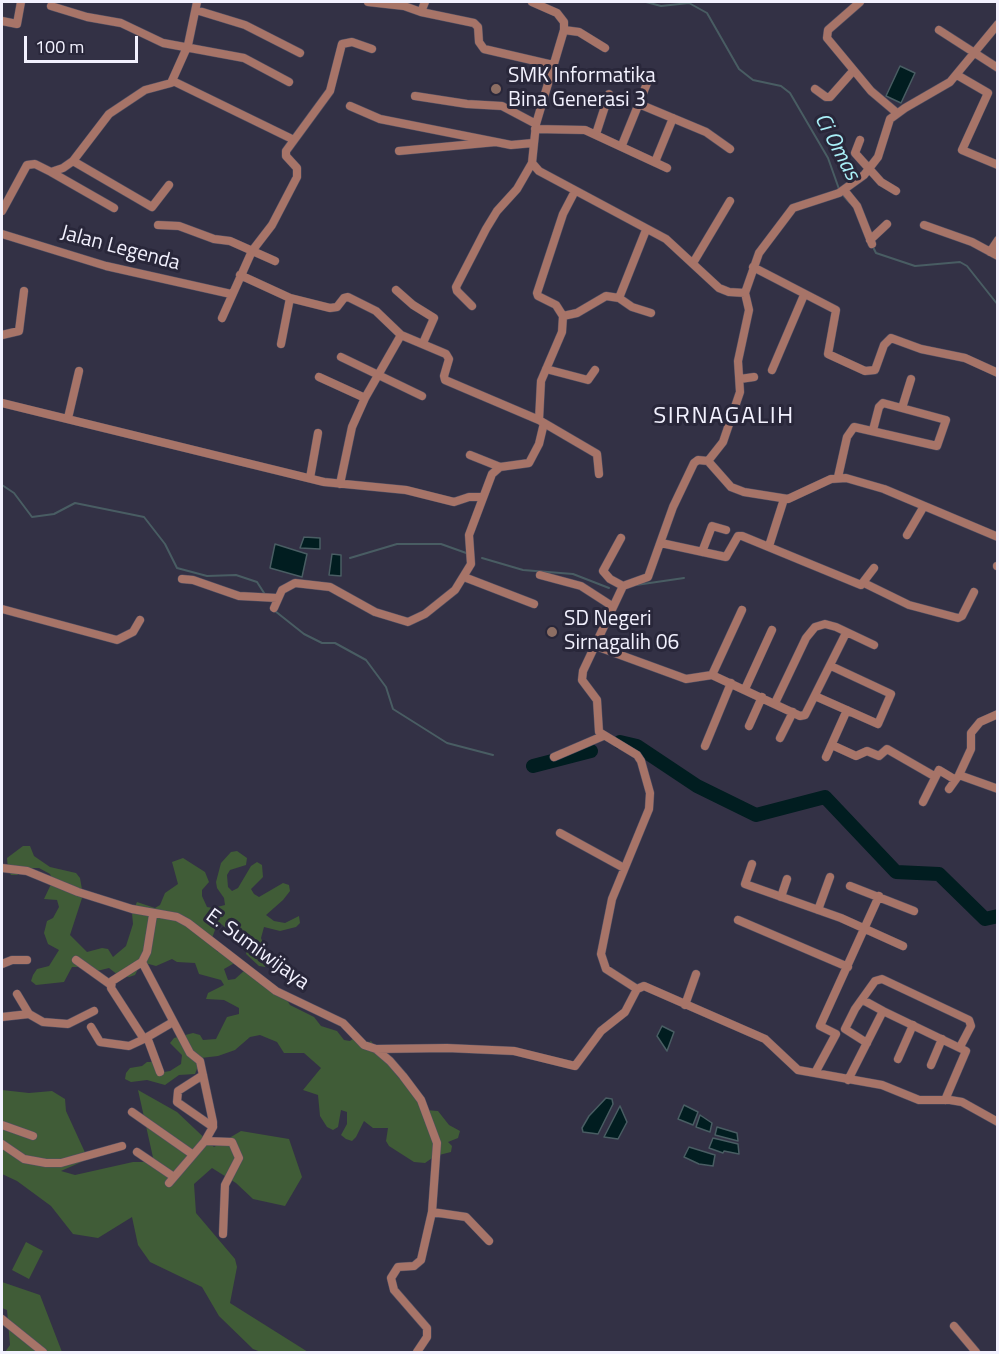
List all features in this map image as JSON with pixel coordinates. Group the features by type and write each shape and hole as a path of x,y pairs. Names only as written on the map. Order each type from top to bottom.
{"street":[{"path":"2,21 17,24 21,2"},
{"path":"368,2 404,6 421,12 474,22 477,24 481,46 487,50 553,65"},
{"path":"421,12 425,2"},
{"path":"472,306 457,291 457,285 497,211 517,189 532,163 536,126 564,30 561,17 549,4 532,2"},
{"path":"860,2 826,33 829,42 853,71 897,113"},
{"path":"51,6 87,17 121,23 163,43 188,45 244,58 289,82"},
{"path":"51,172 73,161 109,114 145,90 164,86 173,81 188,45 197,6 245,25 300,53"},
{"path":"708,461 723,442 740,392 738,361 749,310 745,293 759,253 793,208 842,192 869,169 878,157 888,123 897,113 942,88 957,75 998,24"},
{"path":"564,30 585,35 606,48"},
{"path":"939,30 998,68"},
{"path":"222,318 252,251 272,225 297,177 297,168 286,155 292,139 330,91 342,44 352,42 372,49"},
{"path":"815,89 828,98 853,71"},
{"path":"957,75 988,93 962,150 998,165"},
{"path":"622,145 650,76"},
{"path":"173,81 292,139"},
{"path":"596,134 609,94"},
{"path":"415,96 513,109 536,126 579,129 596,134 667,168"},
{"path":"639,104 706,132 730,149"},
{"path":"350,106 380,119 496,142 520,145 533,142"},
{"path":"655,162 673,118"},
{"path":"860,140 855,153 881,182 896,191"},
{"path":"399,152 496,142"},
{"path":"73,161 152,207 169,185"},
{"path":"532,163 539,171 666,239 719,288 729,292 745,293"},
{"path":"2,211 27,165 35,164 114,208"},
{"path":"470,455 500,467 529,463 539,444 542,421 539,389 562,332 562,316 559,309 538,296 537,293 562,214 575,191"},
{"path":"842,192 857,206 871,242 887,224"},
{"path":"693,263 730,201"},
{"path":"158,225 178,226 214,239 230,241 275,261"},
{"path":"924,225 994,254 998,240"},
{"path":"619,298 646,230"},
{"name":"Jalan Legenda","path":"2,234 106,266 231,294"},
{"path":"753,267 836,310 835,325 826,349 828,354 865,371 875,370 884,345 891,338 921,349 965,358 998,374"},
{"path":"240,275 290,298 333,308 348,297 376,311 401,335 448,356 445,380 542,421 597,454 599,474"},
{"path":"396,290 413,305 434,318 423,343"},
{"path":"2,335 19,331 24,291"},
{"path":"771,370 804,295"},
{"path":"562,316 577,313 606,296 619,298 632,307 651,313"},
{"path":"281,344 290,298"},
{"path":"340,484 349,435 365,398 401,335"},
{"path":"341,357 422,396"},
{"path":"546,369 588,380 595,370"},
{"path":"68,418 79,371"},
{"path":"319,377 365,398"},
{"path":"740,379 754,378"},
{"path":"902,408 911,379"},
{"path":"2,403 340,484 406,490 454,502 469,497 483,497"},
{"path":"838,477 850,431 858,427 938,445 945,419 881,404 873,430"},
{"path":"310,478 318,433"},
{"path":"637,989 610,972 602,960 609,911 649,809 650,793 641,760 637,755 603,736 598,727 596,695 582,680 593,645 623,586 648,577 689,470 696,460 708,461 731,487 766,497 784,499 838,477 884,489 998,537"},
{"path":"182,579 194,580 239,596 274,598 290,584 330,587 375,612 408,622 431,609 455,590 464,577 472,560 469,535 492,474 500,467"},
{"path":"769,546 784,499"},
{"path":"907,535 924,506"},
{"path":"702,552 712,526 726,530"},
{"path":"661,543 726,557 740,536 860,585 864,583 909,605 958,618 962,616 974,592"},
{"path":"621,538 603,571 610,579 623,586"},
{"path":"864,583 874,568"},
{"path":"540,574 581,586 612,606"},
{"path":"464,577 534,604"},
{"path":"274,598 274,608"},
{"path":"2,609 117,640 133,632 140,620"},
{"path":"712,675 742,610"},
{"path":"775,703 811,631 825,624 874,645"},
{"path":"745,689 772,630"},
{"path":"593,645 686,679 712,675 793,712 805,715 846,633"},
{"path":"815,696 878,724 891,694 831,666"},
{"path":"705,746 731,683"},
{"path":"749,726 762,697"},
{"path":"826,757 847,710"},
{"path":"780,738 793,712"},
{"path":"949,789 970,749 971,733 980,722 998,714"},
{"path":"554,758 603,736"},
{"path":"832,745 856,756 867,751 879,756 886,749 934,776"},
{"path":"923,802 939,770 998,789"},
{"path":"560,833 624,868"},
{"path":"752,864 745,884 818,910 903,946"},
{"name":"E. Sumiwijaya","path":"2,868 27,872 78,892 153,915 177,917 276,991 343,1023 364,1045 376,1050 390,1061 422,1101 437,1143 432,1212 421,1260 414,1266 398,1266 391,1278 394,1290 427,1328 427,1337 417,1353"},
{"path":"818,910 830,877"},
{"path":"781,897 787,879"},
{"path":"850,885 914,911"},
{"path":"815,1073 836,1035 820,1026 866,929 879,896"},
{"path":"111,984 142,962 147,952 153,915"},
{"path":"738,920 848,967"},
{"path":"2,964 12,960 27,960"},
{"path":"76,960 111,984 146,1038 160,1072"},
{"path":"137,1152 172,1180 205,1141 213,1127 200,1061 190,1053 142,962"},
{"path":"685,1005 696,974"},
{"path":"867,1043 845,1029 855,1009 875,981 882,979 971,1022 960,1047"},
{"path":"376,1050 447,1048 514,1051 575,1066 601,1031 625,1012 637,989 644,986 765,1039 790,1066 894,1089 918,1101 945,1100 970,1106 998,1122"},
{"path":"16,994 29,1014 43,1022 62,1024 94,1011"},
{"path":"863,1000 960,1047 966,1053 945,1100"},
{"path":"848,1080 883,1011"},
{"path":"2,1017 29,1014"},
{"path":"92,1027 100,1042 129,1046 173,1022"},
{"path":"898,1059 914,1025"},
{"path":"931,1065 942,1039"},
{"path":"203,1075 178,1091 177,1102 213,1127"},
{"path":"132,1112 192,1154"},
{"path":"2,1125 33,1136"},
{"path":"205,1141 232,1142 239,1158 225,1185 223,1234"},
{"path":"2,1144 24,1159 46,1163 61,1163 122,1146"},
{"path":"432,1212 466,1217 489,1241"},
{"path":"2,1319 42,1353"},
{"path":"954,1326 976,1353"}],"green space":[{"path":"23,846 30,846 34,856 50,867 76,873 80,878 83,895 70,935 87,952 102,948 108,949 113,957 126,946 133,924 132,913 137,902 155,908 160,905 165,893 178,884 172,862 183,858 205,872 209,882 202,890 202,896 207,907 213,908 225,905 216,882 221,863 231,852 237,851 247,858 246,865 230,870 227,875 228,887 232,891 238,888 251,866 257,862 262,865 263,877 251,889 254,894 259,897 283,883 289,885 290,891 266,915 274,921 285,923 299,916 300,923 296,927 280,931 264,927 261,938 269,960 265,967 259,966 246,954 248,941 246,935 230,931 221,924 216,927 211,941 213,947 218,952 231,952 238,961 224,969 228,980 235,979 245,970 287,1000 290,1005 314,1017 321,1026 337,1031 344,1040 350,1041 354,1038 364,1045 371,1041 398,1077 404,1079 425,1110 438,1111 449,1125 460,1131 458,1138 448,1142 452,1146 451,1152 435,1156 425,1163 414,1162 389,1146 386,1141 388,1128 373,1128 364,1121 352,1141 346,1139 341,1135 347,1124 347,1112 341,1110 338,1127 333,1130 327,1127 320,1116 318,1095 303,1090 321,1068 304,1053 284,1053 277,1042 260,1035 250,1037 235,1050 218,1056 201,1058 195,1074 179,1075 165,1085 147,1080 131,1082 125,1079 130,1068 142,1066 147,1062 153,1062 158,1073 170,1071 181,1064 182,1055 170,1043 174,1038 193,1033 200,1035 203,1040 216,1039 227,1017 239,1014 239,1008 224,1000 206,999 208,993 224,985 221,980 199,974 195,963 177,962 172,959 156,966 145,963 140,965 135,975 129,977 118,975 109,968 93,972 83,967 72,967 64,982 36,985 31,981 33,975 37,969 49,966 59,950 48,944 44,933 47,921 53,918 59,907 57,900 44,899 53,880 50,874 39,868 27,868 17,875 11,875 8,870 7,858"},
{"path":"2,1090 29,1093 52,1091 65,1099 66,1111 88,1159 61,1171 75,1175 133,1162 154,1162 138,1090 177,1112 214,1147 241,1131 289,1139 302,1177 285,1206 253,1199 236,1183 212,1168 194,1184 196,1213 235,1259 237,1267 230,1303 308,1352 261,1352 253,1349 219,1316 202,1287 150,1262 138,1245 132,1217 98,1238 73,1234 51,1206 17,1181 2,1174"},
{"path":"26,1242 43,1251 29,1279 12,1270"},
{"path":"2,1282 40,1295 62,1352 5,1352 10,1345 7,1310 2,1308"}],"shaded area":[{"path":"900,66 915,73 901,103 886,96"},
{"path":"304,537 320,538 320,549 300,548"},
{"path":"275,544 307,554 302,577 270,568"},
{"path":"332,554 341,555 341,576 329,575"},
{"path":"662,1026 674,1032 667,1051 657,1036"},
{"path":"606,1098 612,1099 613,1104 598,1134 583,1132 582,1128 589,1116"},
{"path":"684,1105 698,1112 693,1125 678,1119"},
{"path":"620,1106 627,1122 618,1139 604,1137"},
{"path":"700,1115 712,1123 710,1132 696,1127"},
{"path":"717,1127 737,1133 738,1141 715,1135"},
{"path":"713,1138 738,1144 739,1154 724,1151 723,1153 709,1148"},
{"path":"689,1147 715,1155 713,1166 699,1164 684,1157"}],"waterway":[{"name":"Ci Omas","path":"646,2 661,6 689,3 707,13 739,69 753,80 781,86 790,93 828,158 839,189"},
{"name":"Ci Omas","path":"842,194 850,203"},
{"name":"Ci Omas","path":"872,245 876,253 915,266 960,262 967,266 998,305"},
{"path":"2,485 14,493 32,517 54,514 75,503 144,517 165,544 177,568 207,576 236,575 257,582 266,596"},
{"path":"350,558 397,544 441,544 469,554"},
{"path":"482,558 523,570 573,574 609,588"},
{"path":"636,585 684,578"},
{"path":"275,611 304,634 322,643 335,643 366,660 386,687 393,709 447,743 493,755"},
{"path":"620,742 637,746 697,786 756,815 825,797 896,872 939,874 985,919 998,916"},
{"path":"533,766 591,751"}],"place":[{"name":"SMK Informatika Bina Generasi 3","path":"496,89"},
{"name":"SD Negeri Sirnagalih 06","path":"552,632"}],"district":[{"name":"SIRNAGALIH","path":"724,417"}]}
